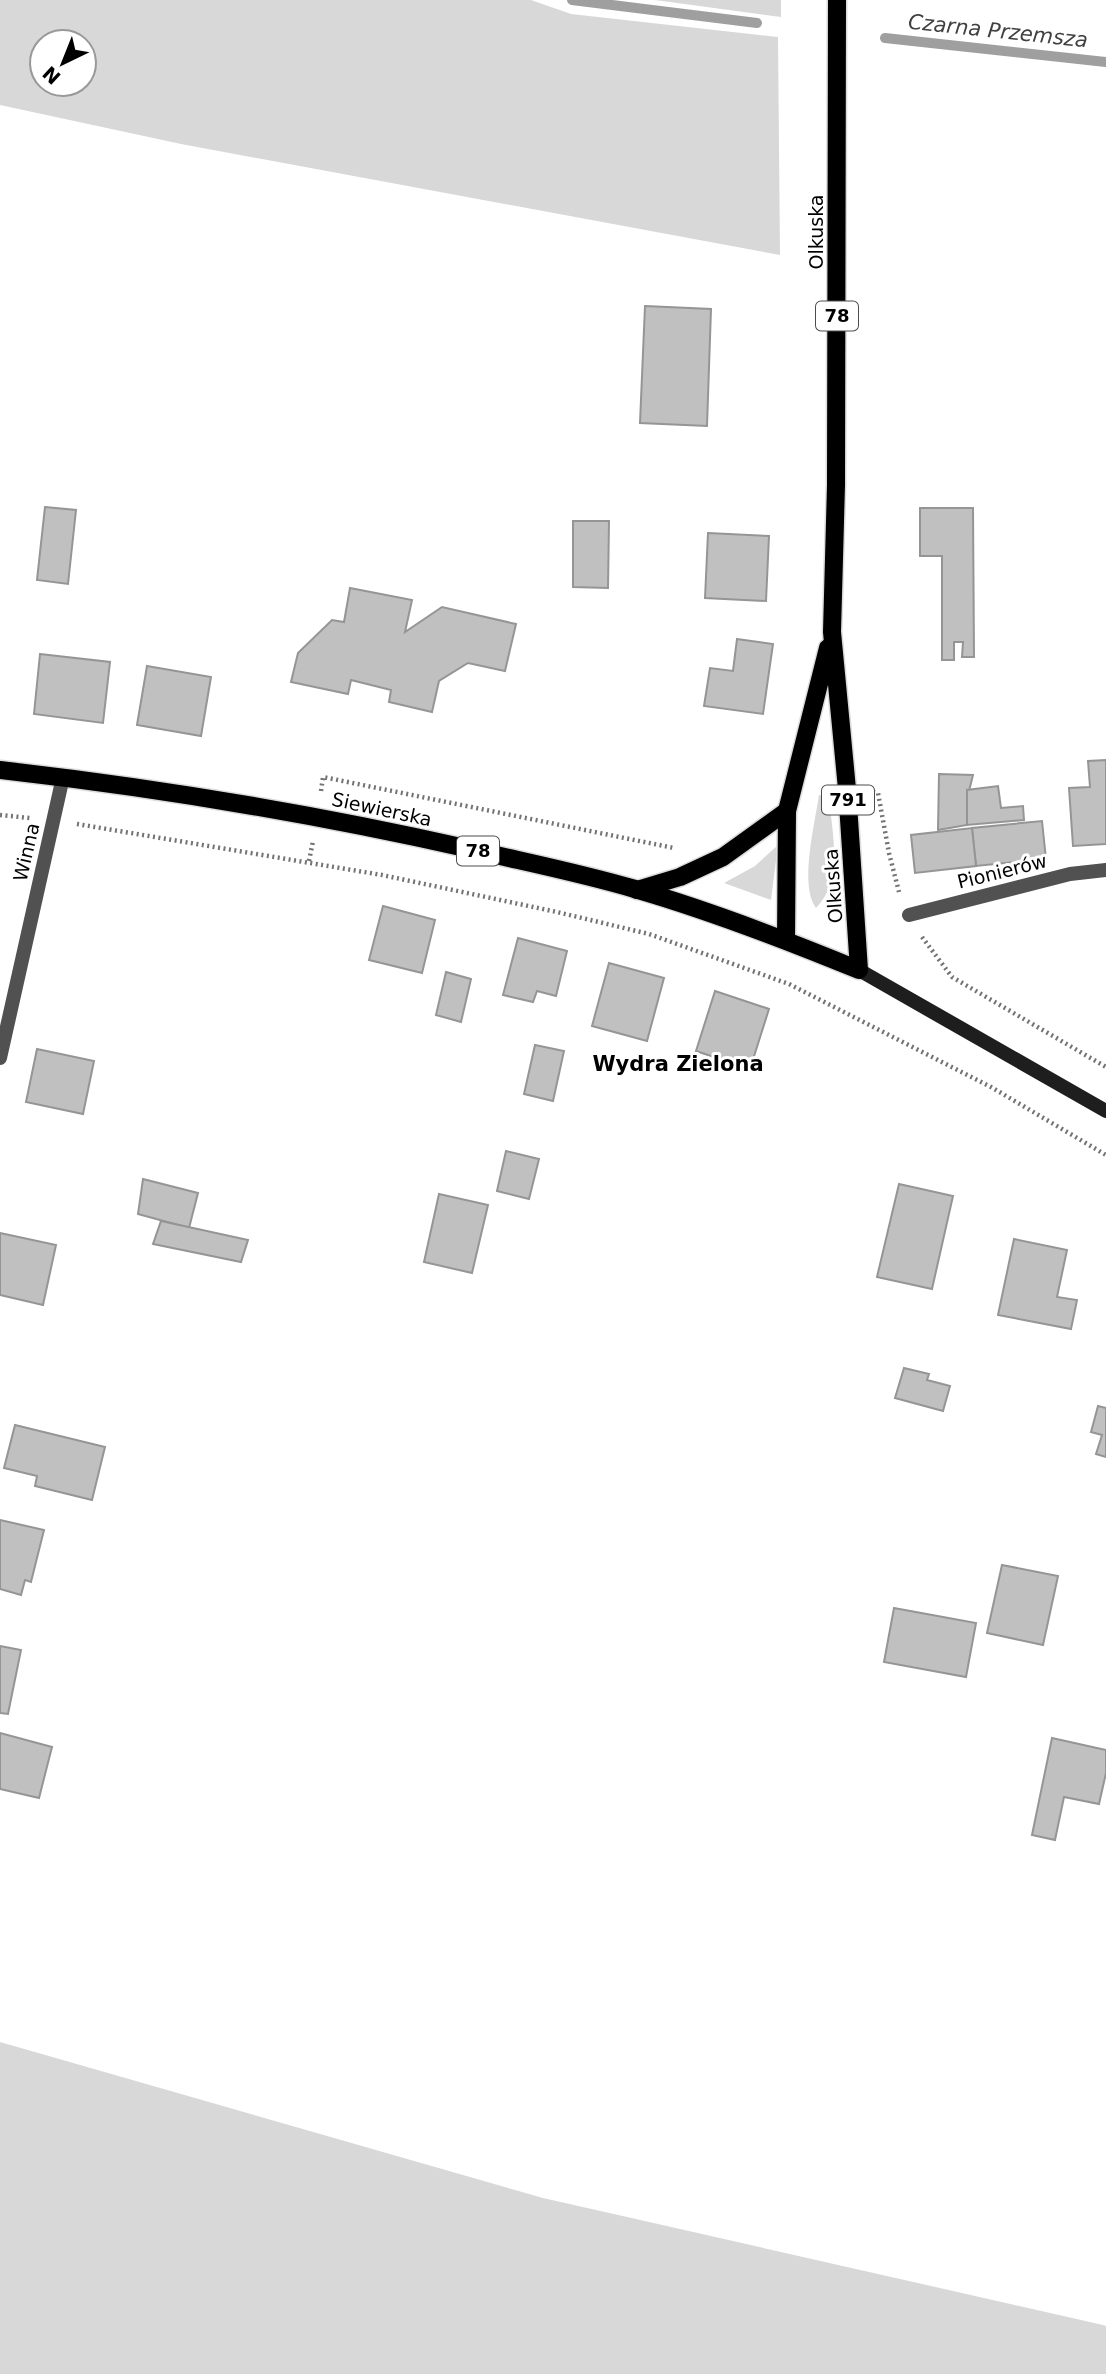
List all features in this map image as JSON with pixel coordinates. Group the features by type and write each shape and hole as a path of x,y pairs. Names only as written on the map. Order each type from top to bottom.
{"main road":[{"name":"Olkuska","path":"837,0 836,485 832,632 847,789 859,970"},
{"name":"Olkuska","path":"786,940 787,811 832,632"},
{"name":"Siewierska","path":"0,770 63,777 318,817 570,872 636,890 786,940"},
{"path":"636,890 680,877 723,857 787,811"},
{"name":"78","path":"786,940 859,970"},
{"path":"859,970 1106,1111"}],"street":[{"name":"Winna","path":"0,1058 63,777"},
{"name":"Pionierów","path":"909,915 1070,874 1106,870"}],"path":[{"path":"323,777 671,849 684,845"},
{"path":"878,793 901,899 923,939 953,977 1106,1067"},
{"path":"0,814 53,820 382,875 649,934 789,984 991,1087 1106,1155"}],"shaded area":[{"path":"0,0 531,0 571,14 778,37 780,255 181,144 0,105"},
{"path":"655,0 781,0 781,17"},
{"path":"819,795 829,797 834,856 830,884 825,897 816,908 811,898 808,870"},
{"path":"778,845 771,900 724,883 755,866"},
{"path":"0,2042 543,2198 1103,2325 1106,2326 1106,2374 0,2374"}],"building":[{"path":"645,306 711,309 707,426 640,423"},
{"path":"45,507 76,510 68,584 37,580"},
{"path":"920,508 973,508 974,657 962,657 963,642 954,642 954,660 942,660 942,556 920,556"},
{"path":"573,521 609,521 608,588 573,587"},
{"path":"708,533 769,536 766,601 705,598"},
{"path":"350,588 412,600 405,632 442,607 516,624 505,671 468,663 439,681 432,712 389,702 391,690 351,680 348,694 291,682 298,653 332,620 344,622"},
{"path":"737,639 773,644 763,714 704,706 710,668 733,671"},
{"path":"40,654 110,662 103,723 34,714"},
{"path":"147,666 211,677 201,736 137,725"},
{"path":"1106,760 1106,844 1073,846 1069,788 1090,787 1088,761"},
{"path":"939,774 973,775 969,791 967,790 967,825 938,830"},
{"path":"998,786 1001,808 1023,806 1024,820 967,825 967,790"},
{"path":"1042,821 1046,859 976,866 972,828"},
{"path":"972,828 976,866 915,873 911,835"},
{"path":"383,906 435,920 422,973 369,960"},
{"path":"518,938 567,951 556,996 537,991 533,1002 503,995"},
{"path":"609,963 664,978 647,1041 592,1026"},
{"path":"446,972 471,979 461,1022 436,1015"},
{"path":"715,991 769,1009 750,1069 696,1051"},
{"path":"535,1045 564,1051 553,1101 524,1094"},
{"path":"37,1049 94,1061 83,1114 26,1102"},
{"path":"506,1151 539,1159 529,1199 497,1191"},
{"path":"143,1179 198,1193 189,1228 138,1214"},
{"path":"899,1184 953,1196 932,1289 877,1277"},
{"path":"439,1194 488,1205 472,1273 424,1262"},
{"path":"161,1221 248,1240 241,1262 153,1244"},
{"path":"0,1233 56,1245 43,1305 0,1295"},
{"path":"1014,1239 1067,1250 1057,1297 1077,1300 1071,1329 998,1315"},
{"path":"904,1368 929,1374 927,1380 950,1386 943,1411 895,1398"},
{"path":"1098,1406 1106,1408 1106,1457 1096,1454 1102,1435 1091,1432"},
{"path":"15,1425 105,1447 92,1500 35,1486 37,1476 4,1468"},
{"path":"0,1520 44,1530 31,1582 25,1580 21,1595 0,1589"},
{"path":"1002,1565 1058,1576 1043,1645 987,1633"},
{"path":"894,1608 976,1623 966,1677 884,1662"},
{"path":"0,1646 21,1650 8,1714 0,1713"},
{"path":"0,1733 52,1747 39,1798 0,1789"},
{"path":"1052,1738 1106,1750 1106,1773 1099,1804 1064,1797 1055,1840 1032,1835"}],"waterway":[{"name":"Czarna Przemsza","path":"572,0 757,23"},
{"name":"Czarna Przemsza","path":"885,38 1106,62"}],"district":[{"name":"Wydra Zielona","path":"678,1064"}]}
